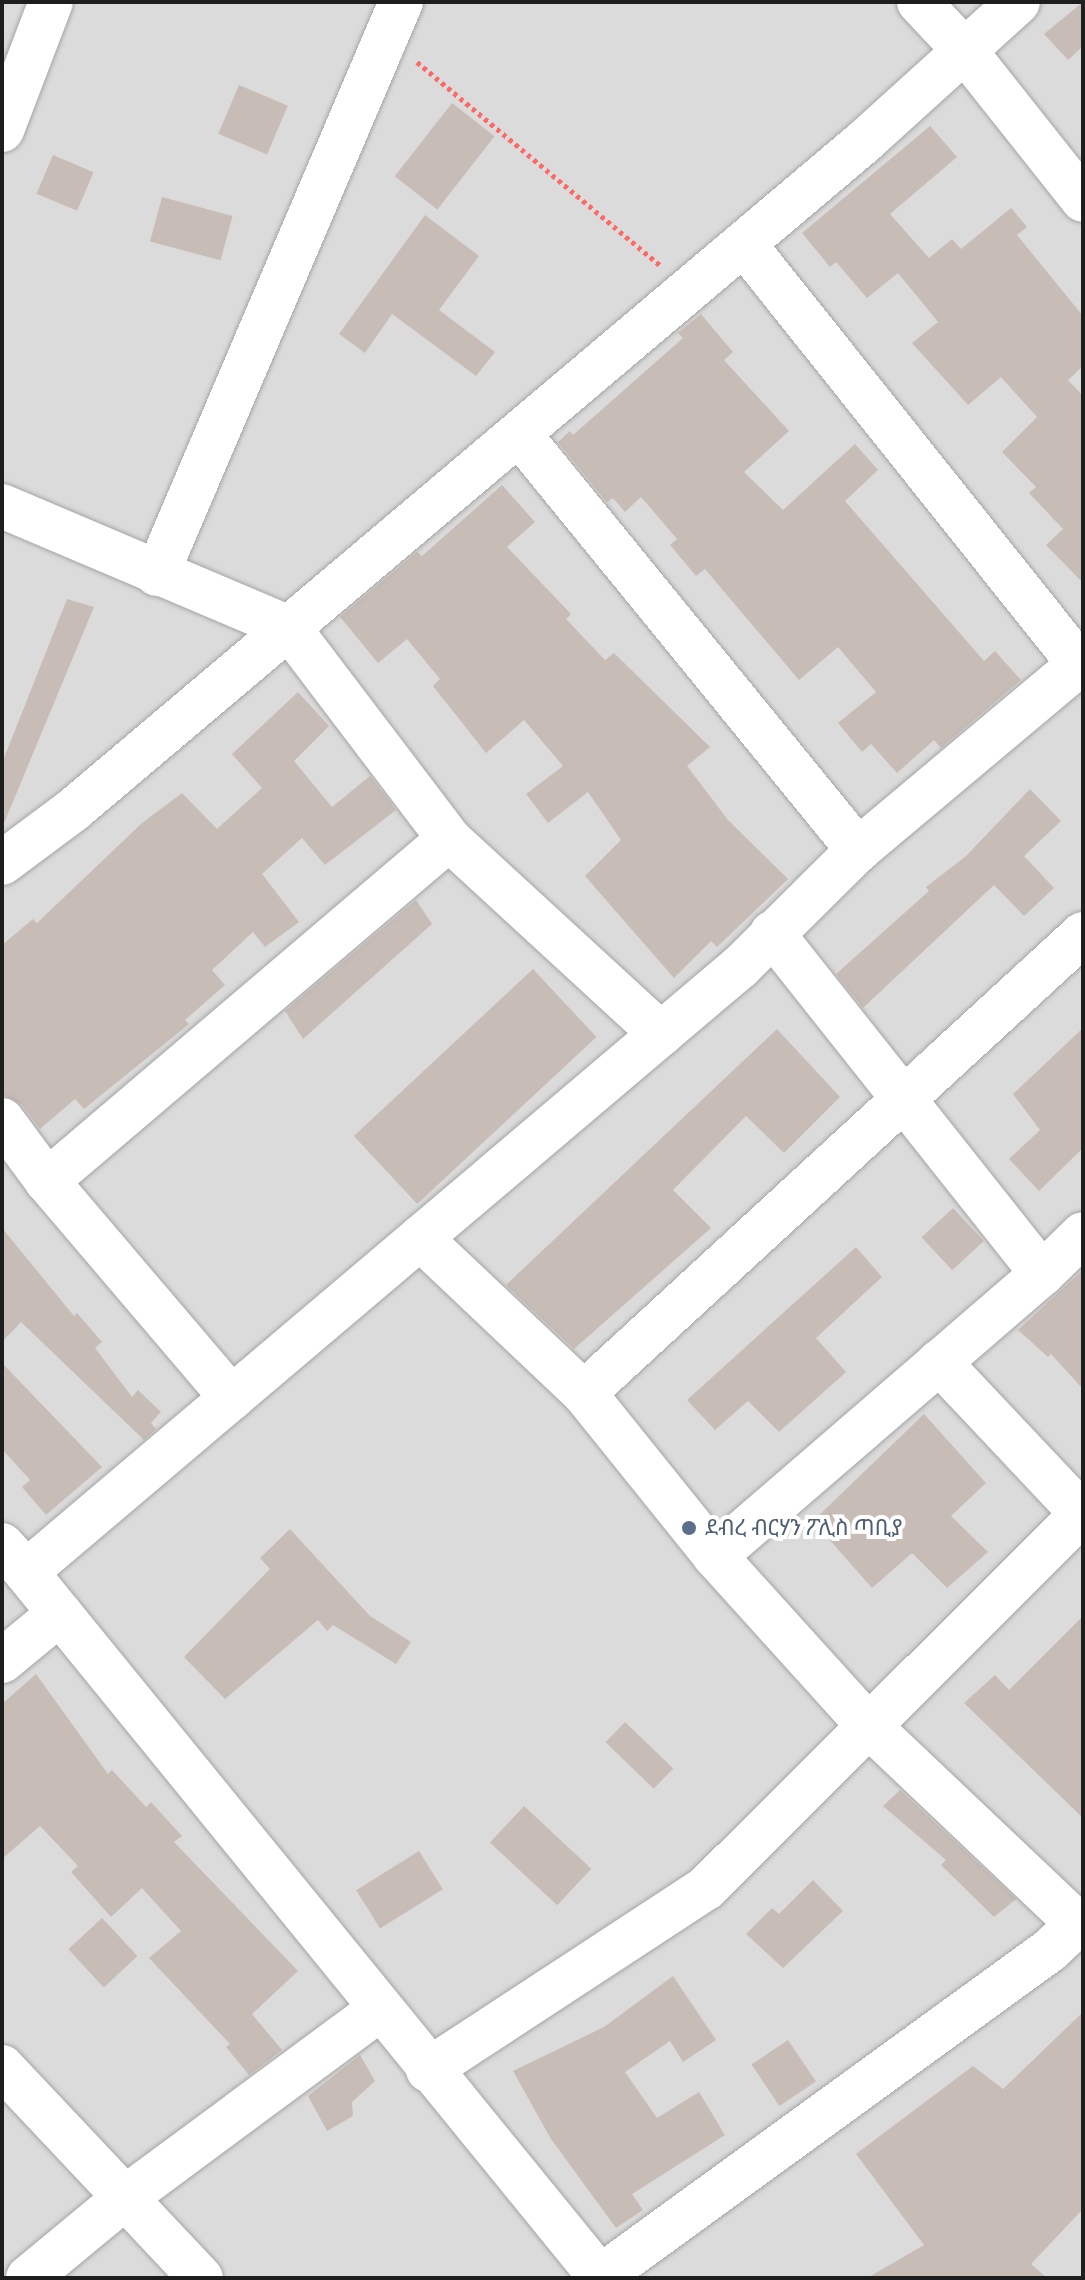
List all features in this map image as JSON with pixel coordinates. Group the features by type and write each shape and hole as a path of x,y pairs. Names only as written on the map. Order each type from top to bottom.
{"street":[{"path":"2,130 51,2"},
{"path":"919,2 965,51 1083,200"},
{"path":"7,854 289,628 744,244 1018,2"},
{"path":"157,574 394,19"},
{"path":"420,1238 584,1393 715,1556 867,1724 1081,1924 1050,1950 601,2278 379,2010 14,1558 232,1398 420,1238 661,1034 858,850 1082,665 744,244"},
{"path":"519,434 858,850"},
{"path":"2,506 289,628 449,839 661,1034"},
{"path":"47,1181 449,839"},
{"path":"772,933 1042,1274"},
{"path":"584,1393 1083,934"},
{"path":"2,1120 47,1181 232,1398"},
{"path":"715,1556 1042,1274 1083,1234"},
{"path":"428,2070 706,1888 867,1724 1083,1514 939,1362"},
{"path":"2,1661 60,1613"},
{"path":"28,2278 126,2197 379,2010"},
{"path":"2,2067 201,2278"}],"path":[{"path":"394,19 689,290"}],"shaded area":[{"path":"2,2 1083,2 1083,2278 2,2278"}],"building":[{"path":"1083,2 1083,46 1068,60 1044,34"},
{"path":"239,85 288,106 267,154 218,134"},
{"path":"452,103 495,136 437,210 395,176"},
{"path":"930,126 957,157 890,214 929,258 952,239 961,249 1011,208 1027,227 1017,235 1083,316 1083,366 1068,380 1083,396 1083,583 1046,545 1063,529 1029,493 1036,487 1002,452 1037,417 1001,377 968,405 912,343 938,322 898,273 867,298 836,262 830,267 802,233"},
{"path":"53,155 94,172 77,211 37,194"},
{"path":"162,197 233,216 221,260 150,241"},
{"path":"425,215 479,256 439,310 495,352 476,376 392,314 365,353 339,334"},
{"path":"701,314 733,352 724,360 789,431 744,472 783,510 855,444 878,470 845,501 984,661 995,651 1021,680 941,748 934,740 897,773 871,744 862,752 838,723 876,692 838,647 799,680 705,569 696,576 670,545 677,539 641,497 625,512 613,498 607,502 558,442 570,431 573,435 683,338 678,333"},
{"path":"502,485 535,522 507,547 571,614 566,619 605,660 614,653 710,747 687,766 728,820 788,879 717,947 711,941 674,978 585,876 621,840 588,792 548,823 526,794 563,766 524,720 486,753 433,686 440,679 407,639 378,663 340,617 417,552 422,556"},
{"path":"67,599 94,607 2,828 2,763"},
{"path":"298,692 329,726 294,761 332,807 370,776 396,810 325,865 302,838 262,874 299,922 265,947 253,932 212,970 225,985 185,1020 189,1024 84,1109 75,1099 40,1129 22,1105 2,1094 2,945 33,919 37,923 142,823 182,793 217,829 262,788 232,754"},
{"path":"1030,789 1061,821 1024,856 1054,888 1024,916 994,885 863,1008 836,974 929,891 926,887 966,856"},
{"path":"416,900 432,924 303,1039 285,1011"},
{"path":"533,969 596,1037 417,1204 354,1136"},
{"path":"1083,1028 1083,1148 1039,1191 1009,1159 1040,1130 1013,1094"},
{"path":"777,1029 840,1097 784,1153 746,1116 673,1190 711,1228 574,1349 506,1285"},
{"path":"953,1208 984,1241 952,1270 922,1237"},
{"path":"2,1228 74,1316 77,1313 102,1342 95,1348 132,1397 138,1390 161,1412 151,1423 156,1429 144,1440 21,1322 2,1342"},
{"path":"856,1247 882,1277 816,1338 846,1372 779,1432 748,1401 715,1430 687,1400"},
{"path":"1083,1270 1083,1389 1051,1354 1048,1357 1018,1330"},
{"path":"2,1363 102,1467 46,1515 22,1487 30,1480 2,1449"},
{"path":"924,1414 986,1483 951,1516 988,1552 947,1588 912,1553 872,1588 813,1521"},
{"path":"290,1529 370,1616 411,1642 396,1664 333,1625 327,1631 318,1620 225,1699 184,1657 270,1569 260,1558"},
{"path":"1083,1616 1083,1818 964,1703 995,1675 1009,1690"},
{"path":"36,1674 108,1774 112,1770 146,1807 151,1802 182,1836 174,1842 298,1971 252,2014 282,2050 249,2075 226,2047 230,2044 149,1958 181,1931 142,1888 111,1917 71,1872 78,1866 40,1826 2,1859 2,1704"},
{"path":"625,1722 673,1769 654,1789 606,1742"},
{"path":"900,1790 1016,1899 994,1917 941,1865 946,1860 883,1806"},
{"path":"524,1806 591,1869 557,1905 490,1843"},
{"path":"419,1851 443,1889 380,1928 356,1890"},
{"path":"813,1880 843,1911 783,1968 746,1934 772,1908 779,1914"},
{"path":"102,1918 137,1956 104,1987 68,1949"},
{"path":"673,1976 716,2040 683,2062 670,2041 625,2072 657,2118 699,2092 725,2135 632,2194 643,2210 616,2228 551,2139 513,2071 604,2027"},
{"path":"1083,2012 1083,2209 1031,2264 1047,2278 867,2278 924,2245 856,2154 973,2066 1003,2089"},
{"path":"788,2040 816,2081 779,2106 752,2065"},
{"path":"360,2055 375,2081 352,2102 353,2116 327,2131 308,2096"}],"place":[{"name":"ደብረ ብርሃን ፖሊስ ጣቢያ","path":"689,1528"}]}
